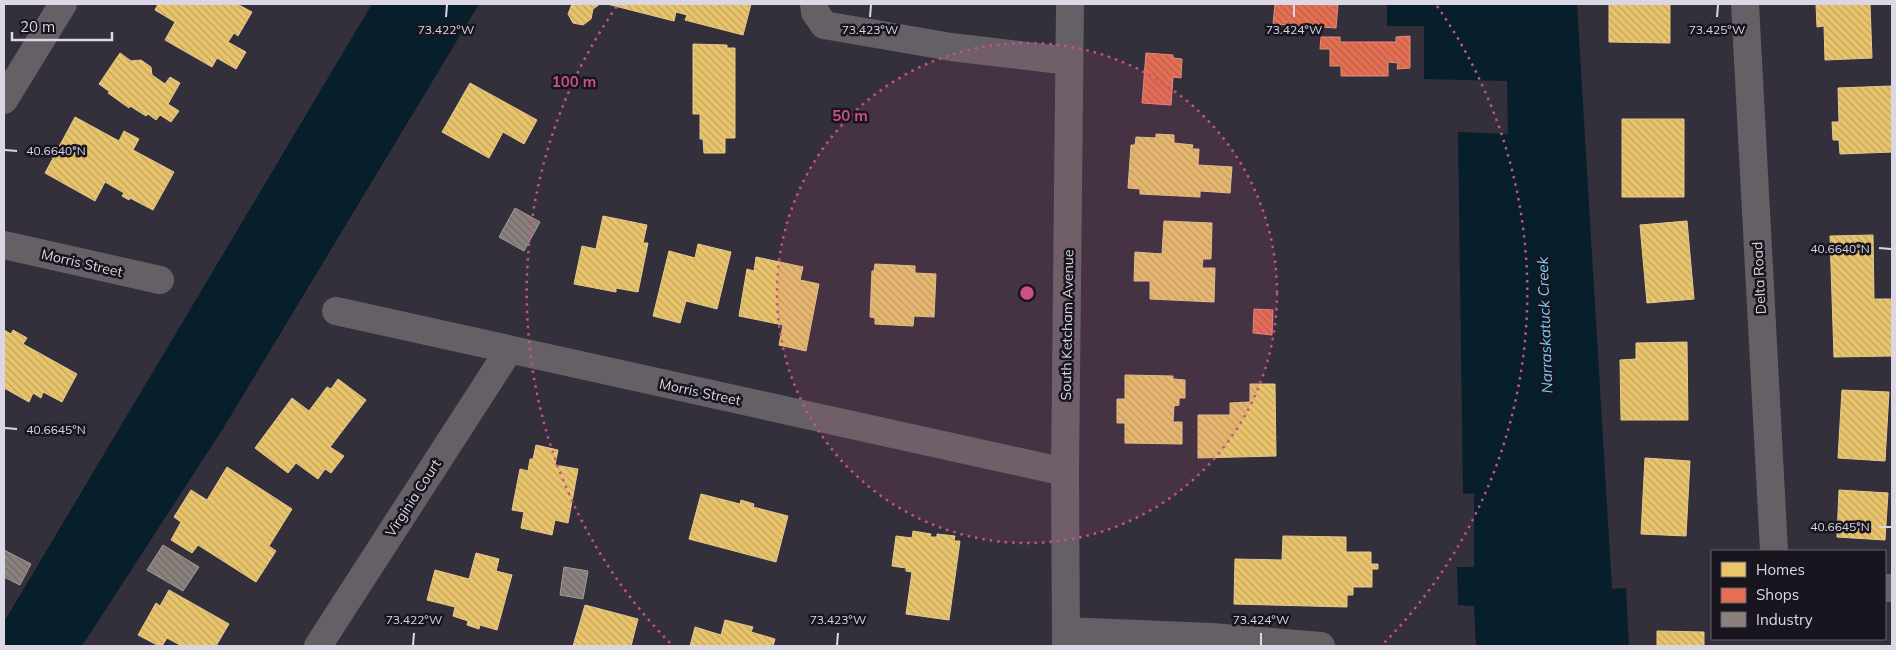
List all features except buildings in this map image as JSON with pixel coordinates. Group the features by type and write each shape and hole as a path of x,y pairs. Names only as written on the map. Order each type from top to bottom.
{"street":[{"path":"4,100 63,4"},
{"path":"814,4 815,12 824,24 952,47 1069,61"},
{"name":"South Ketcham Avenue","path":"1066,639 1065,472 1070,4"},
{"name":"Delta Road","path":"1745,4 1774,550"},
{"name":"Morris Street","path":"4,245 160,280"},
{"name":"Morris Street","path":"336,311 1065,472"},
{"name":"Virginia Court","path":"318,646 509,350"},
{"path":"1066,639 1212,637 1321,646"}],"water":[{"path":"372,4 479,4 224,427 82,646 4,646 4,622"},
{"name":"Narraskatuck Creek","path":"1387,4 1577,4 1612,589 1626,588 1629,646 1476,646 1474,606 1458,605 1457,567 1474,567 1474,493 1463,494 1458,132 1508,134 1507,81 1424,79 1424,26 1387,26"}]}
